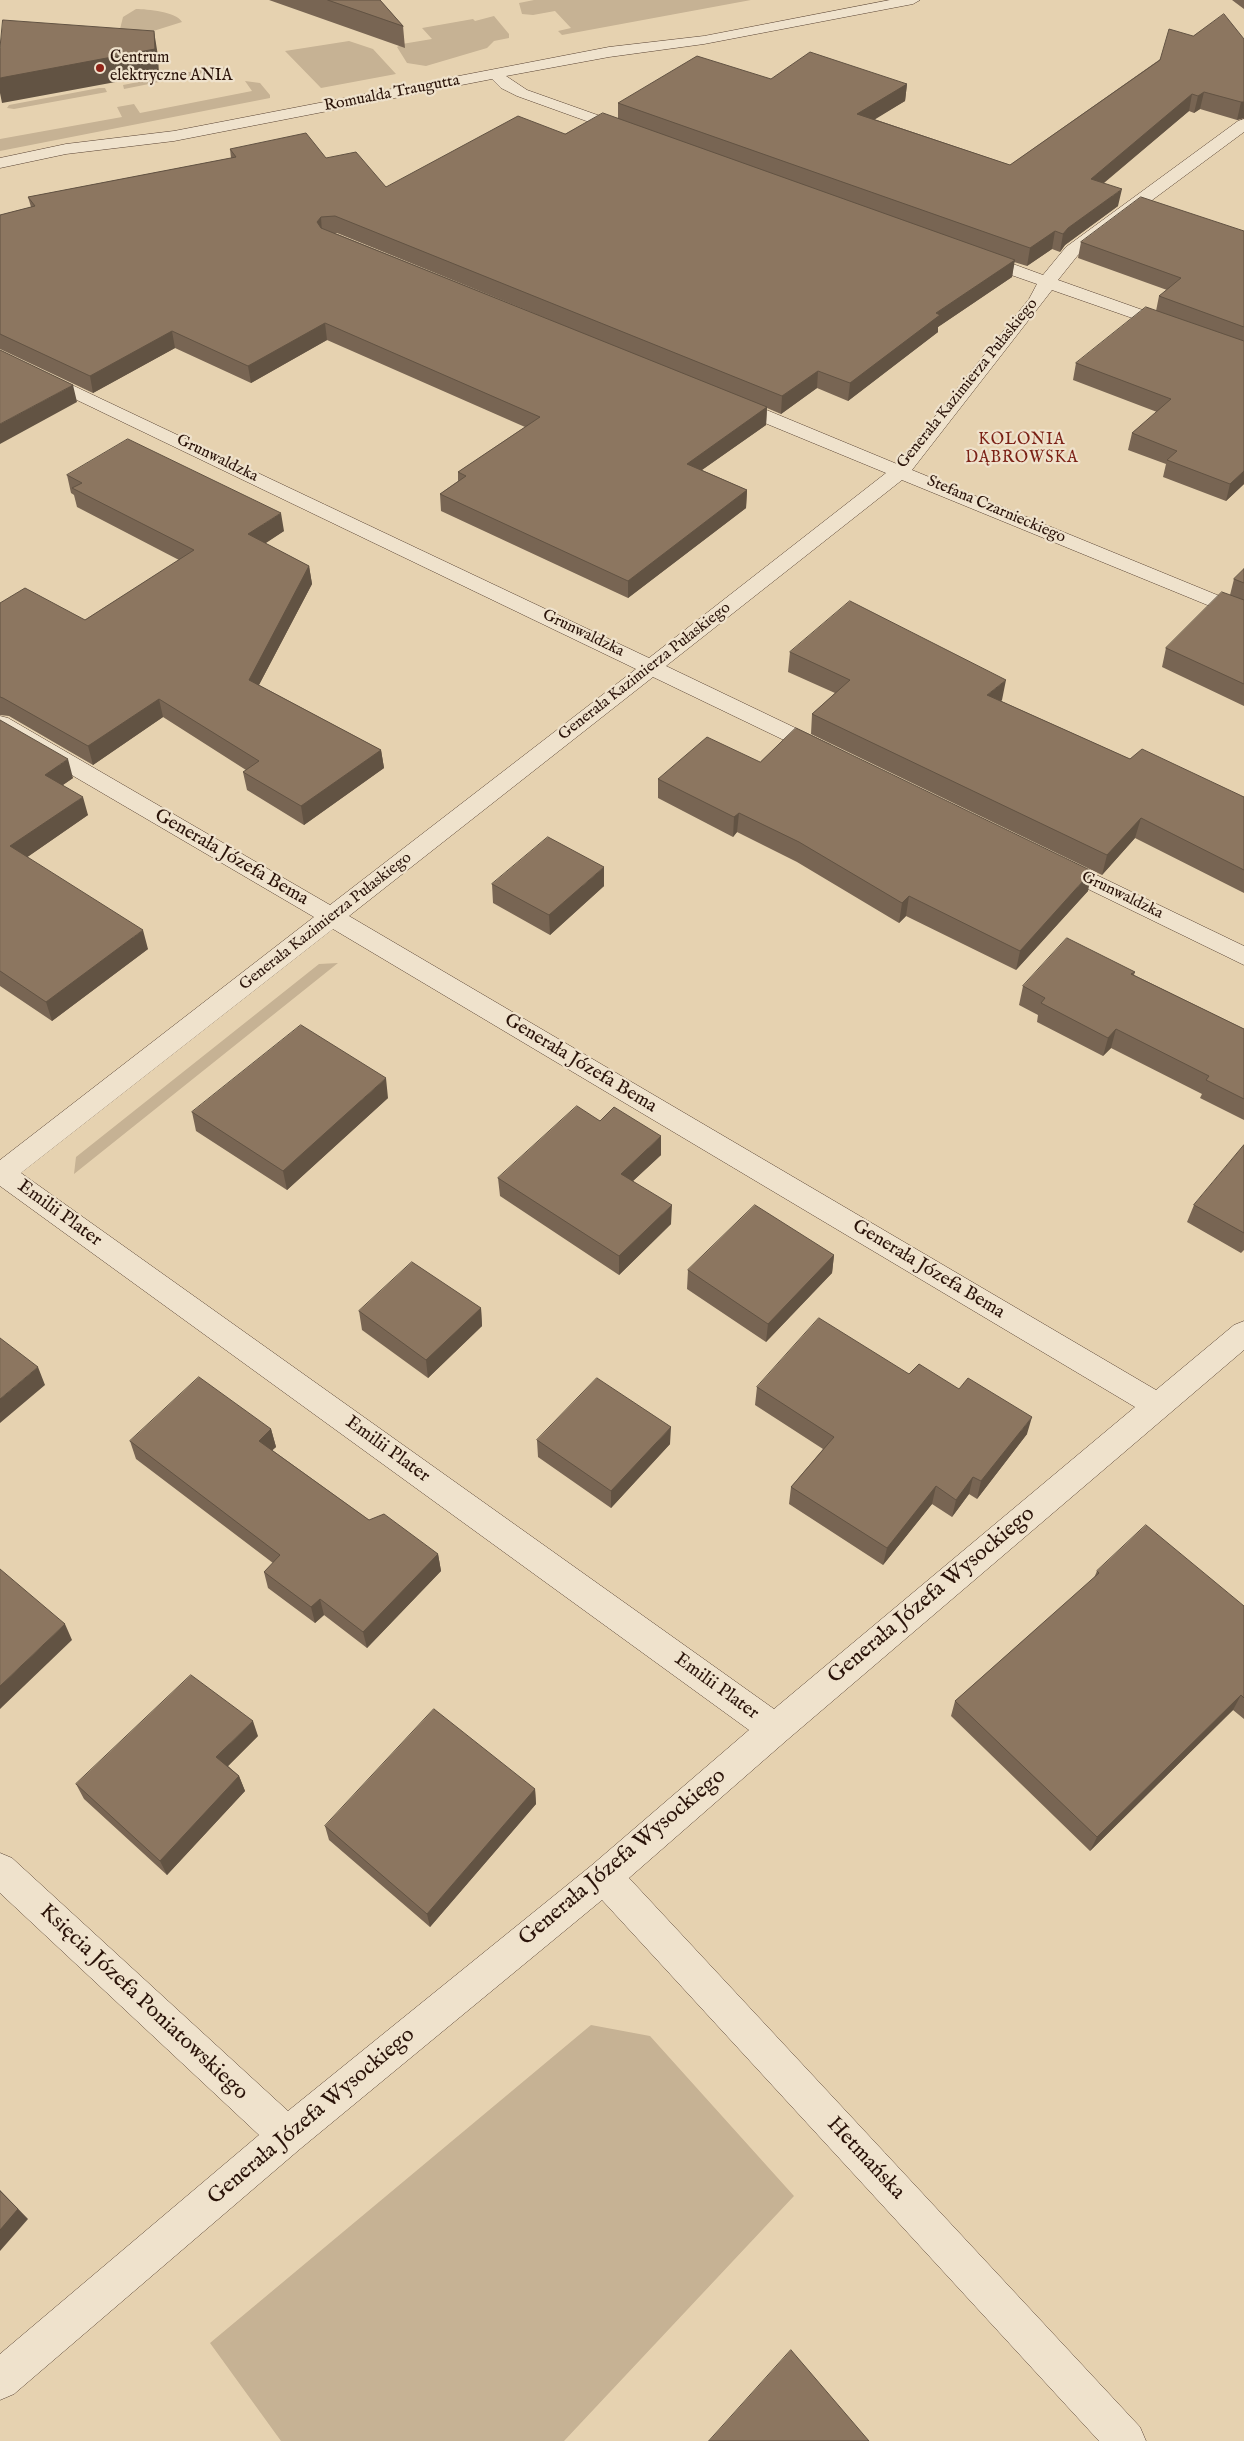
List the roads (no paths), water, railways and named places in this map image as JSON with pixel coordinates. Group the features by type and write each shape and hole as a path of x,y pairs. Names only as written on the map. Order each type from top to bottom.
{"street":[{"name":"Romualda Traugutta","path":"609,52 691,29 834,0"},
{"name":"Romualda Traugutta","path":"0,163 66,150 174,136 609,52 704,40 913,0"},
{"path":"495,74 506,85 522,93 648,138"},
{"name":"Generała Kazimierza Pułaskiego","path":"1,1173 332,917 901,471 1036,301 1047,283 1072,251 1229,145 1244,124"},
{"name":"Romualda Traugutta","path":"74,164 174,136"},
{"path":"963,252 1244,352"},
{"name":"Grunwaldzka","path":"0,356 652,667 840,759"},
{"name":"Stefana Czarnieckiego","path":"716,396 1244,614"},
{"name":"Generała Józefa Bema","path":"0,723 1159,1406"},
{"name":"Grunwaldzka","path":"1038,855 1244,956"},
{"name":"Emilii Plater","path":"1,1173 775,1729"},
{"name":"Generała Józefa Wysockiego","path":"0,2380 286,2136 604,1877 775,1729 1244,1333"},
{"name":"Księcia Józefa Poniatowskiego","path":"0,1870 286,2136"},
{"name":"Hetmańska","path":"604,1877 1126,2441"}],"place":[{"name":"Centrum elektryczne ANIA","path":"100,68"}],"district":[{"name":"KOLONIA DĄBROWSKA","path":"1022,450"}]}
